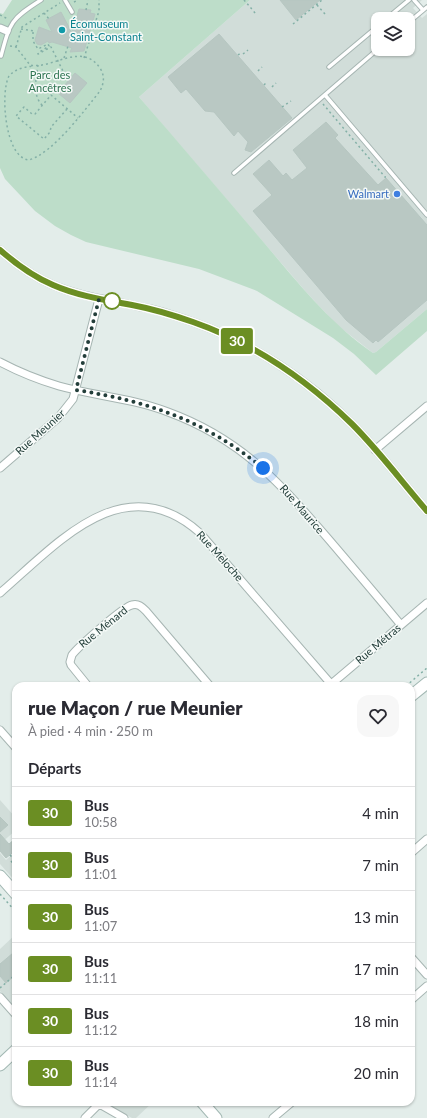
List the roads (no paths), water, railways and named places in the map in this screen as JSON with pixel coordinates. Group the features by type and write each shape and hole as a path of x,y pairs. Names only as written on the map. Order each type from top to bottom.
{"street":[{"path":"0,28 7,31"},
{"path":"0,250 28,271 53,285 99,299 143,307 180,317 221,333 286,370 322,396 353,425 427,512"},
{"name":"Rue Meunier","path":"0,468 64,412 73,399 99,299"},
{"name":"Rue Maurice","path":"0,362 26,374 76,390 133,401 171,413 207,430 238,449 263,468 292,496 401,625"},
{"path":"375,450 427,406"},
{"name":"Rue Meloche","path":"0,593 67,535 96,516 123,508 156,509 178,518 200,533 327,682"},
{"name":"Rue Métras","path":"334,682 427,603"},
{"name":"Rue Ménard","path":"85,682 71,665 72,655 132,604 140,605 146,611 207,682"},
{"path":"415,693 427,683"},
{"path":"0,730 12,744"},
{"path":"415,850 427,839"},
{"path":"0,876 12,890"},
{"path":"415,962 427,975"},
{"path":"415,996 427,986"},
{"path":"0,997 12,1011"},
{"path":"0,1065 12,1054"},
{"path":"85,1118 95,1106"},
{"path":"102,1106 124,1118"},
{"path":"206,1106 216,1118"},
{"path":"273,1118 287,1106"}],"lane":[{"path":"1,56 7,31 16,17 41,0"},
{"path":"394,12 409,0"},
{"path":"414,0 423,10"},
{"path":"63,1 73,14"},
{"path":"415,17 427,7"},
{"path":"329,67 371,32"},
{"path":"234,173 371,55"},
{"path":"325,95 427,215"}],"place":[{"name":"Écomuseum Saint-Constant","path":"62,30"},
{"name":"Walmart","path":"397,194"}],"park label":[{"name":"Parc des Ancêtres","path":"50,81"}]}
